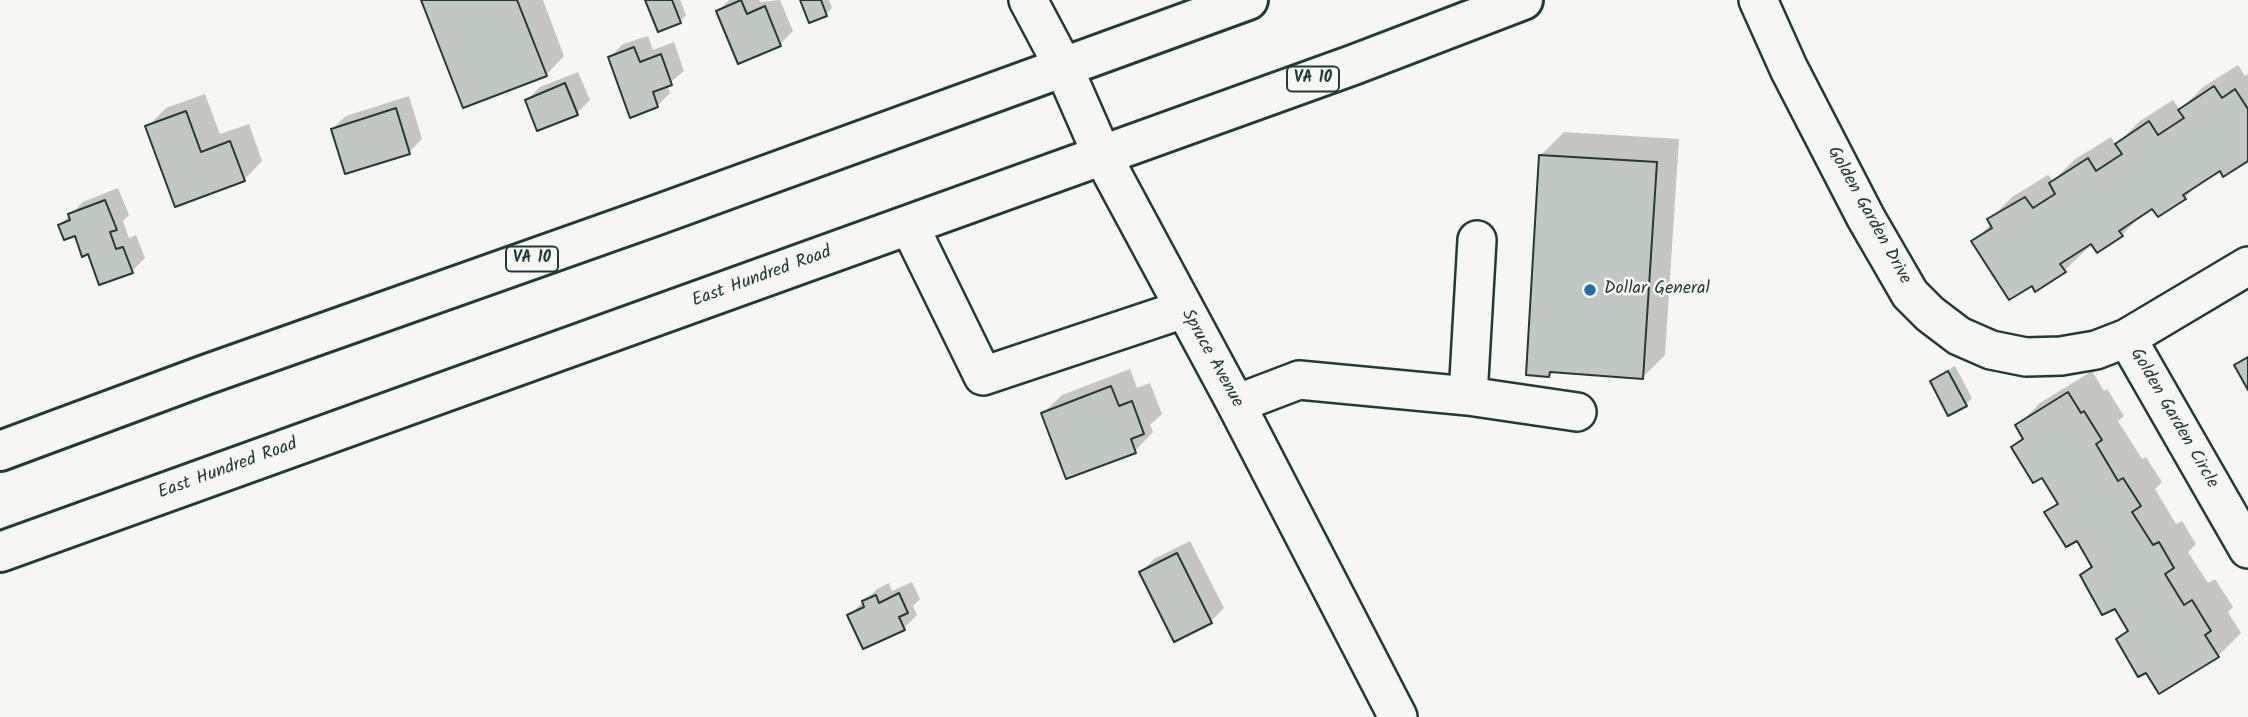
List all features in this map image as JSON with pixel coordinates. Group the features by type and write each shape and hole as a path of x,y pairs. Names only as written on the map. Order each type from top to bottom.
{"highway":[{"name":"VA 10","path":"0,451 1248,0"},
{"name":"East Hundred Road","path":"0,552 1353,65 1522,0"}],"street":[{"name":"Spruce Avenue","path":"1028,0 1063,66 1102,155 1236,404 1398,717"},
{"name":"Golden Garden Drive","path":"1758,0 1789,69 1866,218 1910,294 1930,314 1959,336 1991,350 2026,357 2062,356 2096,350 2127,338"},
{"path":"909,225 983,376 1184,309"},
{"path":"1468,396 1477,240"},
{"name":"Golden Garden Circle","path":"2248,266 2127,338 2248,549"},
{"path":"1236,404 1299,380 1468,396 1577,412"}],"building":[{"path":"421,0 517,0 547,76 463,108"},
{"path":"645,0 672,0 681,23 658,32"},
{"path":"741,0 747,14 765,6 781,46 738,64 716,11"},
{"path":"800,0 821,0 827,16 809,23"},
{"path":"634,47 640,62 661,54 672,85 653,92 658,107 630,118 608,57"},
{"path":"565,83 578,115 537,131 525,100"},
{"path":"2214,86 2222,98 2235,89 2248,109 2248,161 2223,177 2220,171 2183,195 2186,199 2158,217 2152,209 2119,231 2123,236 2097,253 2091,244 2060,264 2066,272 2035,292 2032,286 2009,300 1971,241 1992,228 1987,219 2025,197 2033,208 2055,194 2049,183 2088,158 2096,171 2122,154 2115,144 2149,121 2158,135 2184,118 2178,110"},
{"path":"396,108 410,154 345,174 331,129"},
{"path":"186,111 201,152 230,141 245,181 175,207 145,126"},
{"name":"Dollar General","path":"1539,155 1657,162 1643,379 1550,372 1549,377 1526,375"},
{"path":"105,200 117,230 110,232 116,249 123,247 133,273 99,285 88,254 82,257 75,236 64,240 58,225 70,220 68,214"},
{"path":"2248,357 2248,390 2234,365"},
{"path":"1948,371 1967,406 1948,416 1930,381"},
{"path":"1111,386 1119,406 1132,401 1144,434 1131,439 1136,453 1066,479 1041,413"},
{"path":"2068,392 2102,440 2096,444 2118,481 2123,478 2141,506 2132,512 2153,545 2159,542 2174,568 2165,574 2184,605 2192,600 2211,631 2205,635 2219,657 2159,694 2146,673 2138,677 2116,639 2128,631 2115,609 2102,615 2080,575 2092,567 2077,541 2066,547 2044,512 2058,504 2042,478 2033,483 2011,447 2023,439 2015,425"},
{"path":"1177,553 1212,623 1174,642 1139,572"},
{"path":"899,593 908,613 899,617 905,630 863,649 847,615 864,607 862,601 876,595 879,603"}],"place":[{"name":"Dollar General","path":"1590,290"}]}
